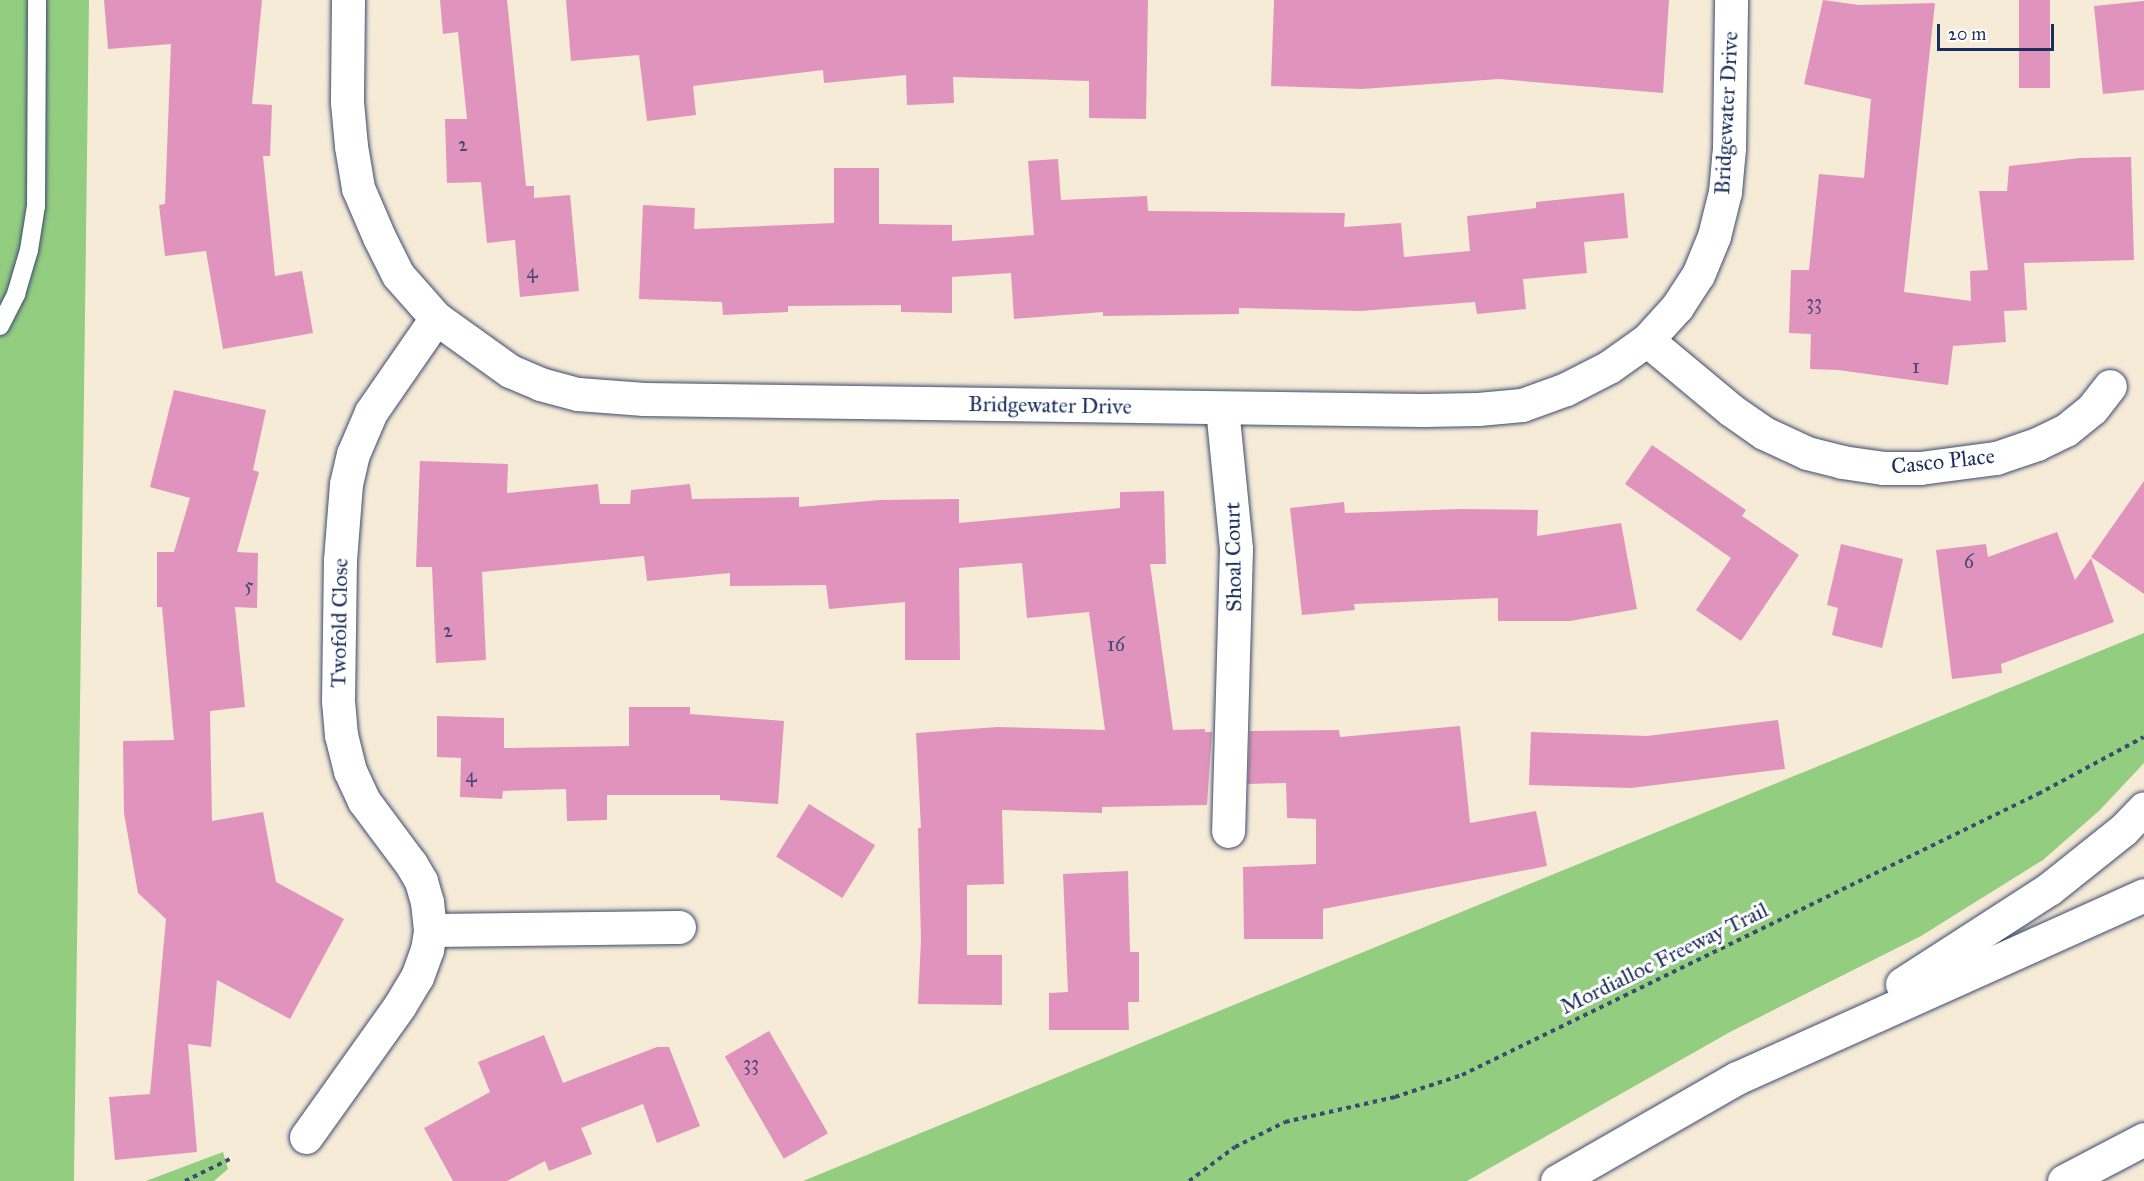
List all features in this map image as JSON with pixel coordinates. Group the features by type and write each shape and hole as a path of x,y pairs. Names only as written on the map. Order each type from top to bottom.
{"main road":[{"name":"Bridgewater Drive","path":"348,0 347,102 358,188 398,274 436,318 472,346 510,371 540,384 578,394 644,399 1222,408 1478,409 1522,405 1566,389 1609,368 1647,340 1677,307 1698,275 1714,236 1725,192 1729,148 1731,0"},
{"name":"Twofold Close","path":"306,1137 417,977 427,950 430,930 427,903 421,882 364,801 350,771 341,735 338,701 342,528 346,484 353,454 371,412 436,318"},
{"name":"Casco Place","path":"1647,340 1731,410 1764,433 1807,453 1842,462 1883,468 1920,468 1986,460 2037,444 2066,430 2092,409 2110,386"},
{"name":"Shoal Court","path":"1222,408 1236,549 1228,831"},
{"path":"1805,1046 2049,889 2123,831 2144,808"},
{"path":"1557,1181 1737,1078 2144,894"},
{"path":"430,930 679,927"},
{"path":"2064,1181 2144,1139"}],"lane":[{"path":"0,326 16,294 36,206 37,0"}],"path":[{"name":"Mordialloc Freeway Trail","path":"1189,1181 1235,1146 1285,1122 1395,1097 1462,1075 2038,794 2144,737"},
{"path":"185,1181 230,1159"}],"green space":[{"path":"0,0 89,0 74,1181 0,1181"},
{"path":"2144,633 2144,763 2100,810 2043,860 1921,936 1730,1032 1467,1181 803,1181"},
{"path":"223,1152 228,1169 214,1181 146,1181"}],"building":[{"path":"104,0 262,0 252,104 272,105 270,156 263,156 275,276 302,271 313,333 223,349 206,251 165,256 159,205 165,204 171,44 108,49"},
{"path":"440,0 507,0 526,186 534,186 534,198 570,195 579,291 520,297 515,240 487,243 481,182 447,183 445,119 467,119 458,32 443,34"},
{"path":"566,0 1148,0 1146,119 1089,118 1089,81 953,77 954,103 907,105 906,75 824,83 823,70 693,86 696,115 647,121 639,55 571,61"},
{"path":"1274,0 1669,0 1663,93 1499,79 1362,89 1271,86"},
{"path":"1823,0 1859,5 1935,3 1904,292 1971,301 1970,271 1988,270 1979,191 2007,191 2009,166 2080,158 2131,157 2134,260 2024,263 2027,310 2004,311 2006,342 1953,346 1948,385 1838,370 1810,369 1811,334 1789,333 1791,270 1809,270 1819,174 1864,178 1871,99 1804,84"},
{"path":"2019,0 2050,0 2050,88 2019,88"},
{"path":"2144,1 2144,90 2103,94 2094,6"},
{"path":"1058,159 1061,200 1147,196 1148,211 1345,213 1344,227 1401,223 1404,257 1470,251 1467,216 1536,208 1536,202 1624,193 1628,238 1584,242 1587,273 1523,279 1526,309 1477,314 1475,302 1361,311 1239,308 1239,314 1103,316 1103,312 1014,319 1011,273 952,277 952,313 901,312 901,305 788,306 788,312 723,315 722,302 639,299 643,205 695,208 694,229 834,223 834,168 879,168 879,224 952,225 952,241 1034,235 1028,161"},
{"path":"174,390 266,410 253,470 259,472 237,552 258,553 257,608 235,607 245,707 210,711 212,821 263,812 276,882 344,919 290,1019 217,980 211,1047 188,1044 197,1152 115,1160 109,1097 150,1094 166,919 138,893 124,813 123,741 174,740 162,607 157,607 157,552 174,552 190,498 150,487"},
{"path":"1652,445 1746,510 1742,516 1799,555 1741,641 1696,610 1731,558 1625,484"},
{"path":"420,461 508,464 507,493 598,484 600,504 630,504 631,490 690,484 692,499 799,497 799,507 880,500 959,499 959,523 1120,508 1120,492 1164,491 1166,564 1150,564 1173,730 1205,729 1205,732 1212,732 1207,805 1102,807 1102,813 1002,810 1004,884 967,885 967,955 1002,955 1002,1005 918,1004 921,939 918,828 921,828 916,733 997,727 1105,730 1089,612 1027,618 1022,563 959,568 960,660 905,660 905,602 829,609 826,585 730,586 730,573 647,581 644,556 482,572 486,660 436,663 432,567 416,567"},
{"path":"2144,481 2144,594 2091,557"},
{"path":"1344,502 1345,513 1459,509 1538,510 1537,536 1621,523 1637,609 1570,621 1498,621 1498,598 1354,604 1355,610 1302,615 1290,508"},
{"path":"2057,532 2075,580 2091,558 2114,622 2001,664 2002,673 1952,679 1936,550 1986,544 1988,557"},
{"path":"1841,544 1903,559 1882,648 1832,635 1838,608 1827,605"},
{"path":"629,707 690,707 690,714 784,721 778,804 720,800 720,795 607,795 607,820 567,821 566,789 503,791 502,799 460,797 461,758 437,757 437,716 504,718 504,748 629,746"},
{"path":"1778,720 1785,769 1631,788 1529,785 1531,732 1647,736"},
{"path":"1460,726 1470,823 1536,811 1547,866 1323,909 1323,939 1244,939 1243,867 1316,864 1316,819 1287,818 1286,783 1248,784 1250,731 1339,730 1340,737"},
{"path":"809,804 875,845 842,898 776,857"},
{"path":"1128,871 1130,952 1139,952 1139,1002 1128,1002 1129,1030 1049,1030 1049,993 1068,992 1063,874"},
{"path":"769,1031 828,1133 784,1159 725,1056"},
{"path":"544,1035 563,1083 657,1047 669,1047 700,1126 657,1143 643,1104 581,1128 592,1154 549,1171 545,1161 507,1181 453,1181 424,1128 490,1092 478,1062"}]}
